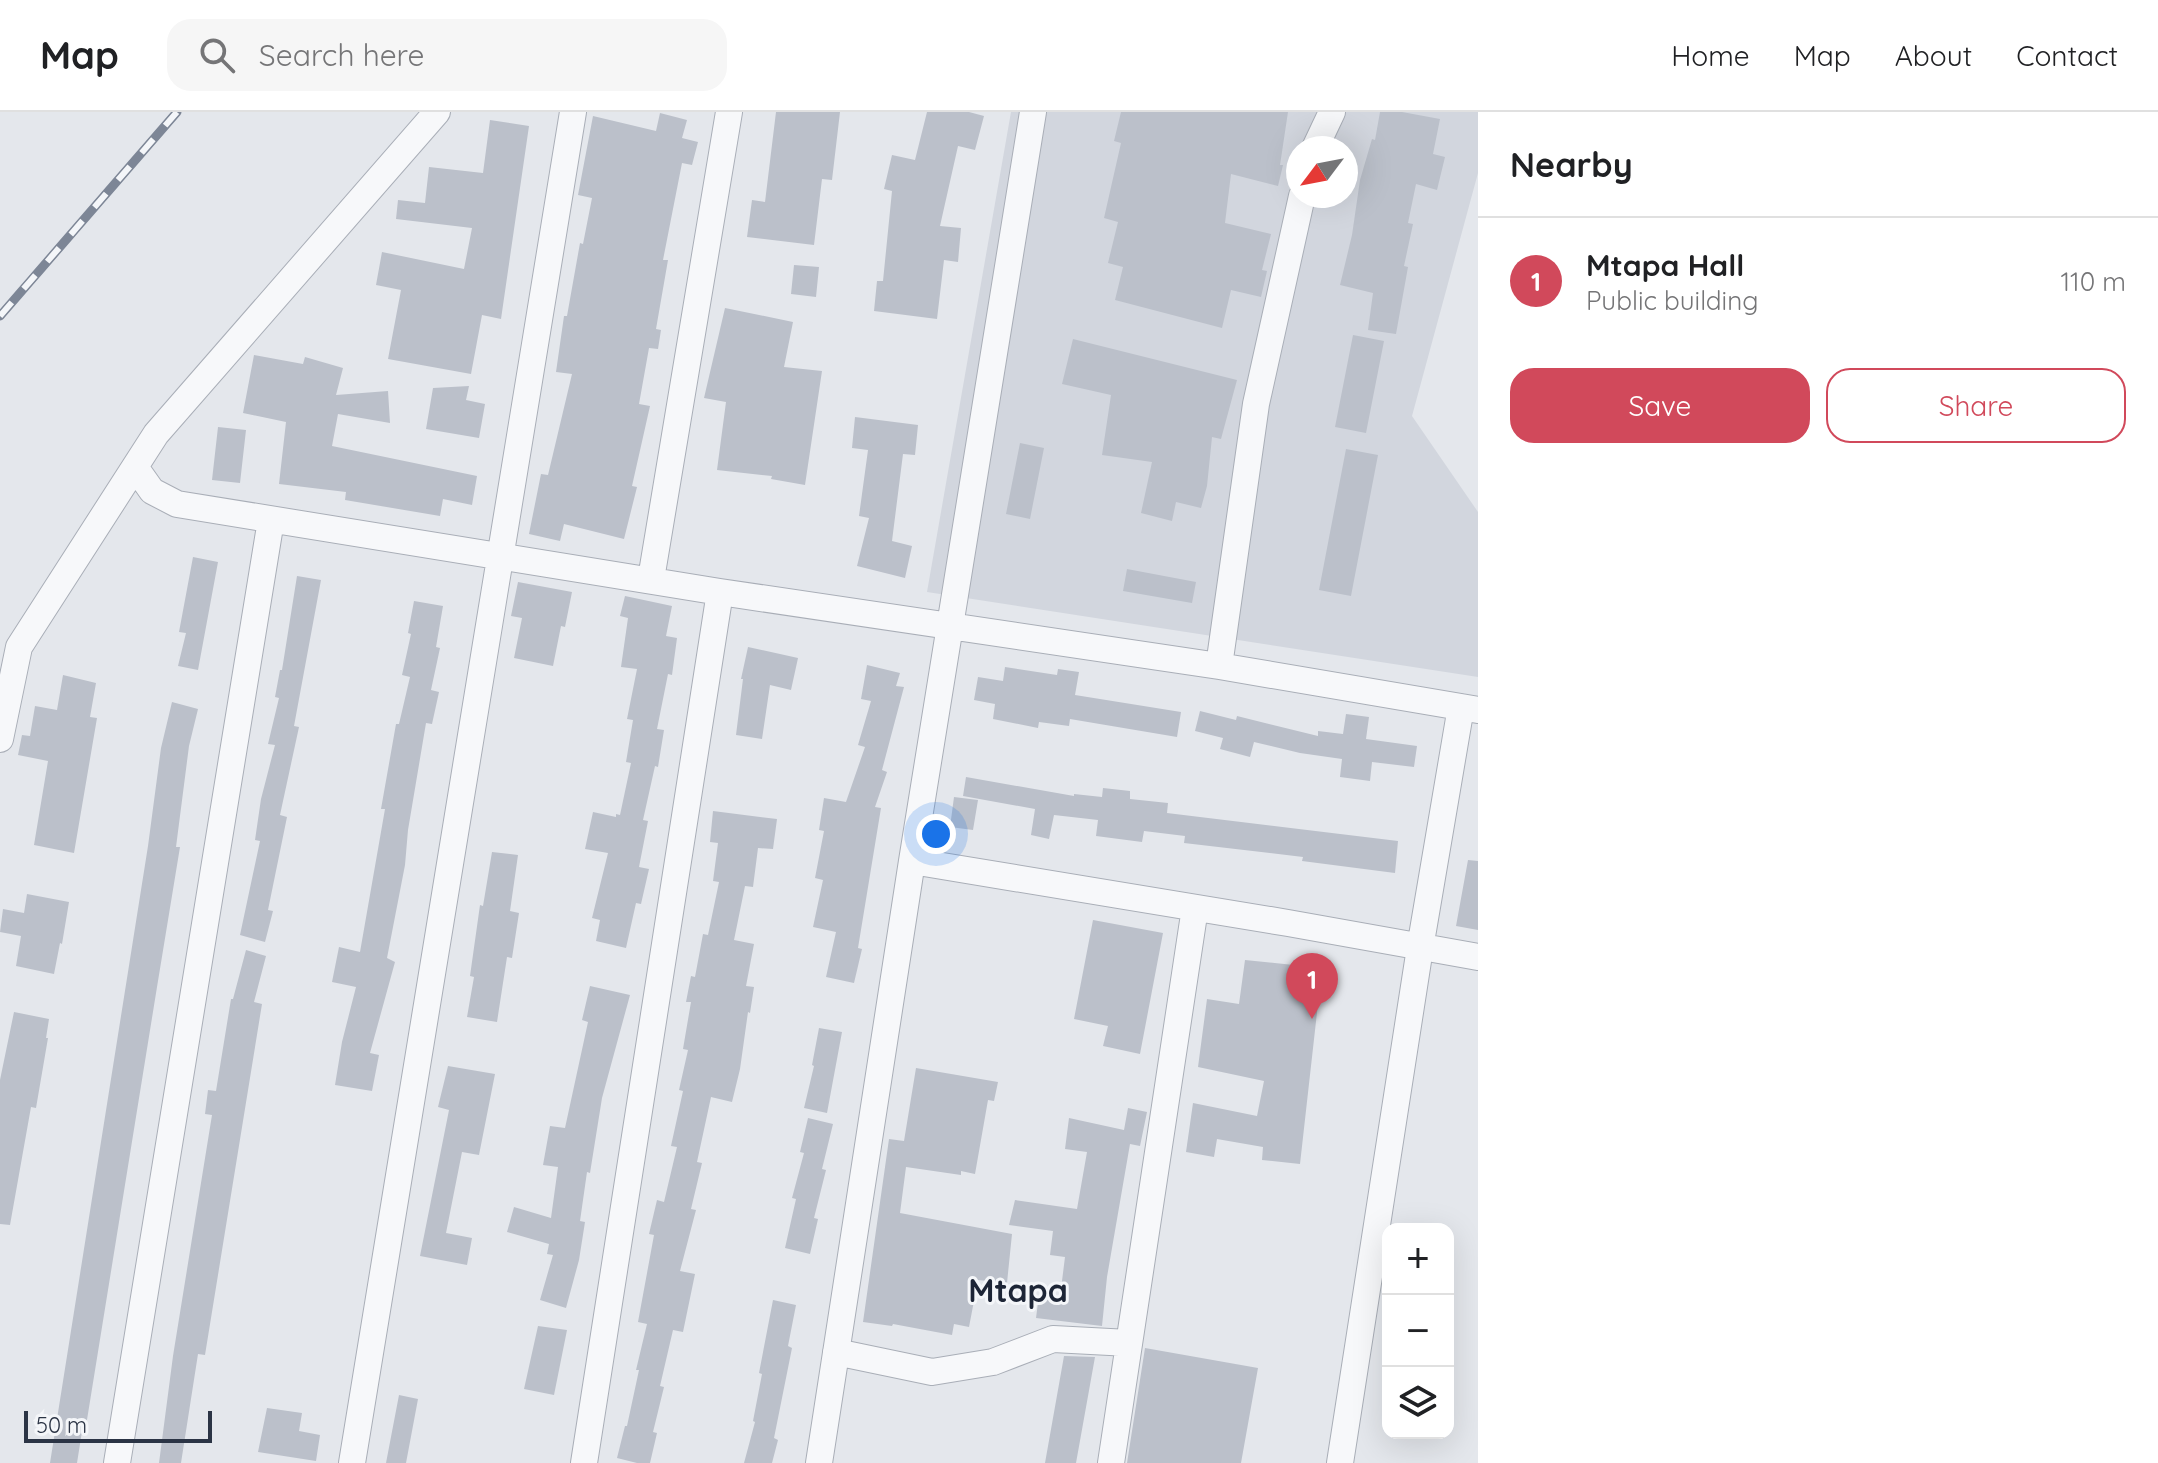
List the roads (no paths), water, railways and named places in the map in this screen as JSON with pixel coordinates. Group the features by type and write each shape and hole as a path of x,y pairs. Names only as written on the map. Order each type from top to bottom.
{"street":[{"path":"0,739 19,647 156,434 437,112"},
{"path":"352,1463 573,112"},
{"path":"651,579 729,112"},
{"path":"819,1463 1033,112"},
{"path":"1321,136 1332,112"},
{"path":"1219,666 1256,404 1299,208"},
{"path":"135,467 152,491 177,504 720,592 1219,666 1470,709 1420,948 1340,1463"},
{"path":"117,1463 271,520"},
{"path":"584,1463 720,592"},
{"path":"912,861 1478,957"},
{"path":"1111,1463 1195,908"},
{"path":"836,1352 932,1372 993,1362 1053,1339 1129,1343"}],"railway":[{"path":"0,316 177,112"}],"place":[{"name":"Mtapa Hall","path":"1312,1019"}],"district":[{"name":"Mtapa","path":"1018,1291"}]}
